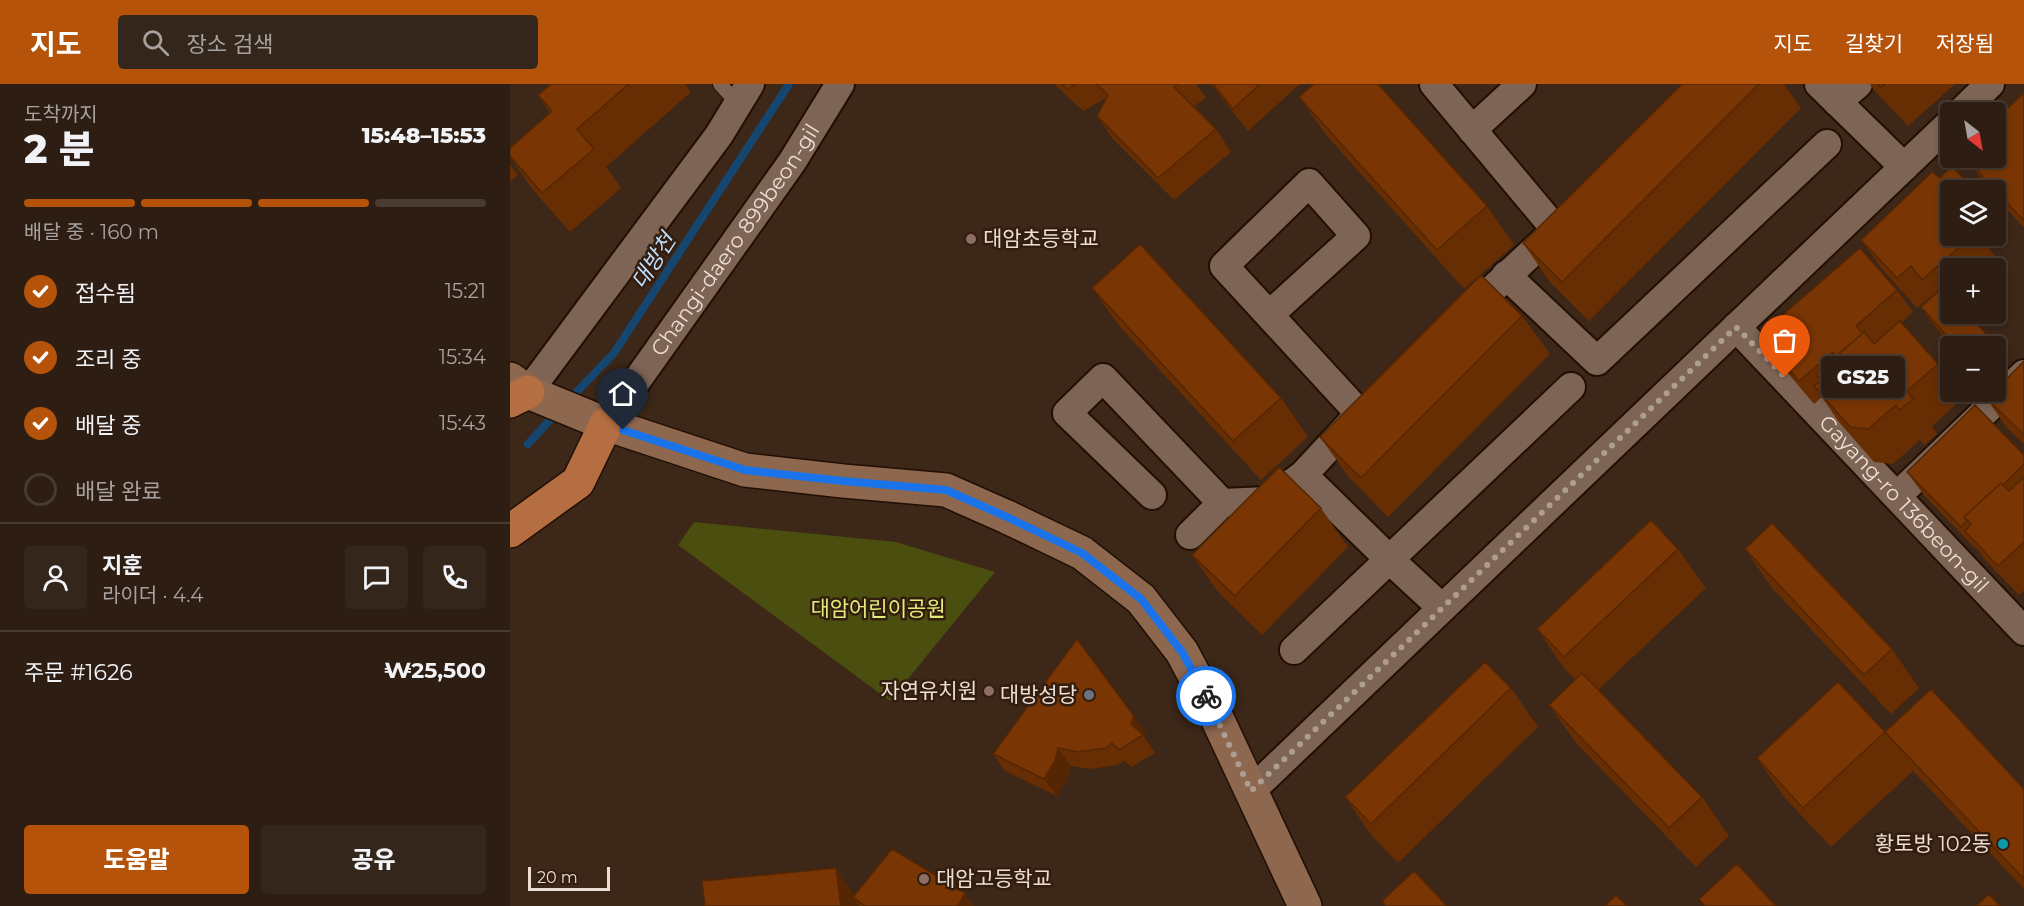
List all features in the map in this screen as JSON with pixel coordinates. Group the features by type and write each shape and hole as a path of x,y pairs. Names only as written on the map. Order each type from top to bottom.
{"highway":[{"path":"515,525 578,482 606,424"}],"street":[{"name":"Changi-daero 899beon-gil","path":"606,424 792,162 840,84"},
{"path":"1434,84 1556,230"},
{"path":"1472,130 1522,84"},
{"path":"1971,102 1990,84"},
{"path":"736,90 719,135 514,391 745,470 946,490 1082,553 1141,599 1182,652 1216,716 1305,906"},
{"path":"1838,90 1904,167"},
{"path":"1251,791 1940,133"},
{"path":"1506,275 1597,361 1827,144"},
{"path":"1190,536 1222,503 1267,501 1304,475 1369,406 1269,315 1224,266 1309,183 1356,236 1269,315"},
{"path":"1446,332 1582,205"},
{"name":"Gayang-ro 136beon-gil","path":"1736,327 2024,631"},
{"path":"1897,496 2024,374"},
{"path":"1152,495 1067,413 1103,378 1222,503"},
{"path":"1294,650 1571,387"},
{"path":"1304,475 1442,608"}],"green space":[{"name":"대암어린이공원","path":"694,522 896,542 995,572 890,701 678,545"}],"building":[{"path":"551,84 629,84 577,129 594,149 542,193 510,156 510,148 552,111 538,95"},
{"path":"1062,84 1076,84 1067,89"},
{"path":"1096,84 1178,84 1174,87 1216,129 1158,178 1097,116 1108,95"},
{"path":"1213,84 1260,84 1233,109"},
{"path":"1314,84 1378,84 1487,206 1437,250 1299,97"},
{"path":"1682,84 1759,84 1562,282 1523,243"},
{"path":"2024,93 2024,221 2006,201 2006,180 1986,180 1975,168 2006,168 2006,110"},
{"path":"1950,168 1954,168 1965,180 1940,180 1940,246 1961,246 1947,258 1940,258 1940,264 1922,280 1911,266 1897,278 1861,240 1932,172 1940,178"},
{"path":"1140,244 1281,398 1233,441 1092,288"},
{"path":"1860,248 1897,290 1856,326 1863,333 1836,356 1833,352 1799,381 1771,350 1772,324"},
{"path":"1481,275 1522,316 1361,478 1320,437"},
{"path":"1940,290 1940,324 1977,324 1987,335 1947,336 1921,307"},
{"path":"1900,321 1938,364 1907,391 1913,399 1900,410 1896,405 1868,429 1850,427 1814,386 1821,380 1816,374 1864,332 1874,344"},
{"path":"2024,361 2024,435 1990,402 2006,402 2006,379"},
{"path":"1975,405 2024,455 2024,464 2003,485 2001,483 1964,517 1967,521 1961,527 1907,472"},
{"path":"1279,467 1321,508 1235,596 1192,555"},
{"path":"2024,477 2024,542 1998,566 1965,531 1971,524 1964,517 2001,483 2009,491"},
{"path":"1651,520 1678,549 1564,657 1537,629"},
{"path":"1772,523 1892,649 1864,675 1745,549"},
{"name":"대방성당","path":"1077,639 1134,716 1131,724 1143,735 1119,750 1112,743 1106,748 1078,752 1058,748 1055,761 1044,779 993,754"},
{"path":"1485,662 1511,688 1371,824 1345,797"},
{"path":"1582,673 1702,797 1669,828 1549,705"},
{"path":"1838,682 1885,732 1803,808 1757,758"},
{"name":"황토방 102동","path":"1931,689 2024,789 2024,879 1885,732"},
{"path":"892,849 965,893 958,906 865,906 853,897"},
{"path":"1737,864 1776,906 1705,906 1699,899"},
{"path":"836,868 841,906 705,906 702,881"},
{"path":"1414,871 1447,906 1386,906 1382,901"},
{"path":"1989,894 2000,906 1976,906"},
{"path":"1616,895 1627,906 1605,906"}],"waterway":[{"name":"대방천","path":"569,400 614,353 789,84"},
{"name":"대방천","path":"528,444 558,411"}],"way so far":[{"path":"1206,696 1251,791 1736,327 1785,377"}],"place":[{"name":"대암초등학교","path":"971,239"},
{"name":"GS25","path":"1785,377"},
{"name":"자연유치원","path":"989,691"},
{"name":"대방성당","path":"1089,695"},
{"name":"황토방 102동","path":"2003,844"},
{"name":"대암고등학교","path":"924,879"}],"route":[{"path":"623,430 745,470 946,490 1007,517 1082,553 1141,599 1182,652 1206,696"}]}
